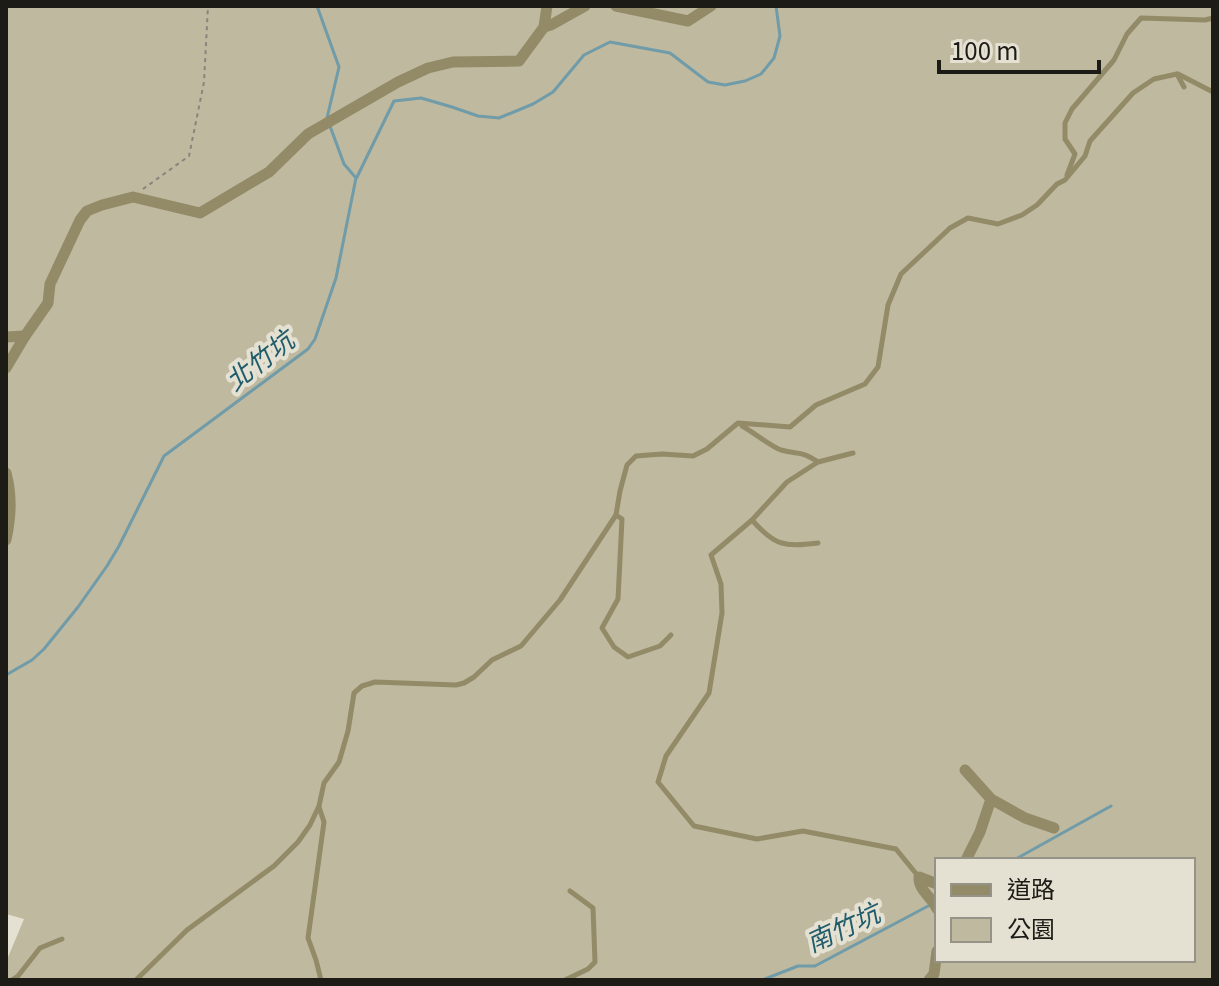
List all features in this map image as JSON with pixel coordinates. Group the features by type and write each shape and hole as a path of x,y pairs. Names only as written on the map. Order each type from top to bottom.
{"street":[{"path":"6,368 48,303 50,284 87,211 133,197 200,213 269,172 308,134 398,82 428,68 453,62 519,61 544,27 547,6"},
{"path":"544,27 585,6"},
{"path":"616,6 688,21 711,6"},
{"path":"6,337 25,336"},
{"path":"6,473 11,517 6,540"},
{"path":"965,770 991,799 1025,818 1054,828"},
{"path":"967,858 991,799"},
{"path":"935,883 919,877 921,887 935,904"}],"lane":[{"path":"1085,156 1075,154 1065,139 1065,123 1072,109 1114,60 1127,34 1141,18 1213,18"},
{"path":"1177,74 1184,87"},
{"path":"136,980 187,930 274,866 298,842 319,806 324,783 339,762 348,731 351,702 354,693 362,686 375,682 464,683 492,660 521,646 560,600 616,515 627,465 636,456 693,456 707,449 738,423 790,427 816,405 865,384 878,367 888,305 901,274 950,228 968,218 998,224 1022,215 1037,205 1065,180 1085,156 1090,141 1133,93 1154,79 1177,74 1213,92"},
{"path":"1065,180 1075,154"},
{"path":"738,423 779,450 806,454 818,462"},
{"path":"853,453 818,462 787,482 752,520 711,555 721,584 722,613 709,693 666,756 658,782 694,826 757,839 803,831 896,849 919,877"},
{"path":"616,515 622,519 618,599 602,628 614,647 628,657 660,646 671,635"},
{"path":"752,520 767,537 792,546 818,543"},
{"path":"319,806 324,822 308,938 321,980"},
{"path":"565,980 588,969 595,962 593,908 570,891"},
{"path":"15,979 40,948 62,939"}],"path":[{"path":"133,197 189,156 204,82 208,6"}],"green space":[{"path":"6,6 1213,6 1213,980 6,980 6,962 24,919 6,914"}],"waterway":[{"name":"北竹坑","path":"6,675 44,649 78,607 119,546 164,456 308,349 315,339 336,278 356,178 344,164 327,118 339,67 317,6"},
{"path":"357,177 394,101 421,98 478,116 499,118 553,92 584,55 610,42 670,53 708,82 725,85 745,81 761,74 774,58 780,36 776,6"},
{"name":"南竹坑","path":"1018,858 1111,806"},
{"name":"南竹坑","path":"762,980 798,966 815,966 930,905"}]}
